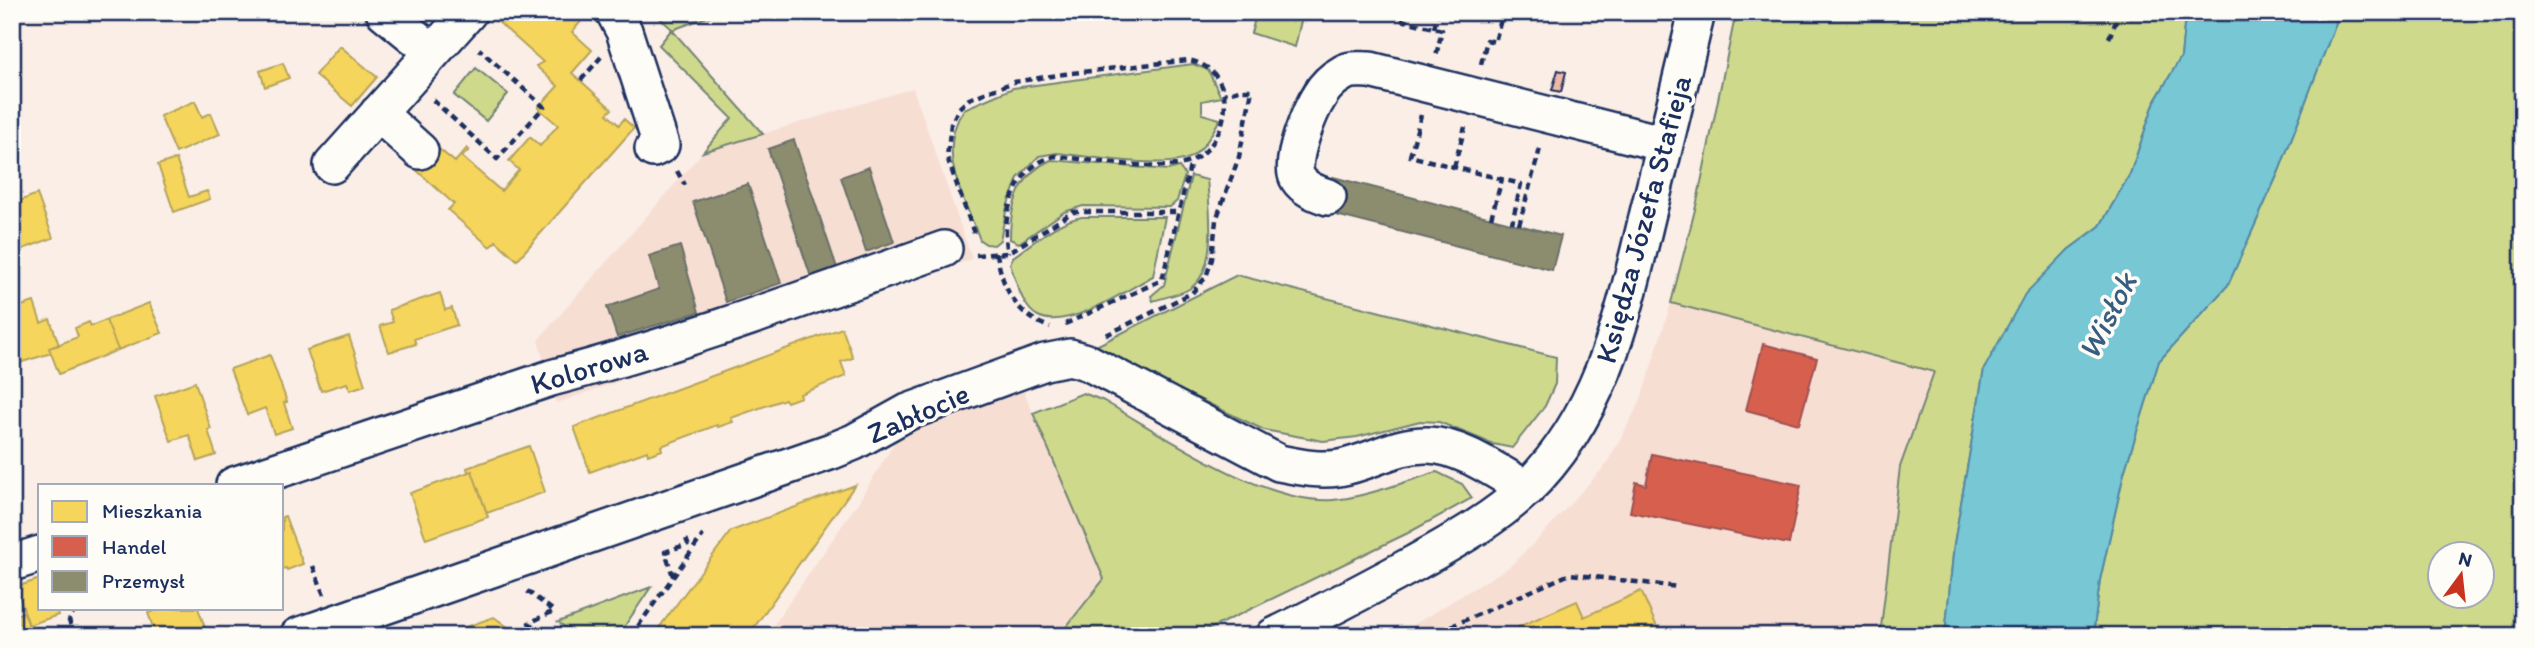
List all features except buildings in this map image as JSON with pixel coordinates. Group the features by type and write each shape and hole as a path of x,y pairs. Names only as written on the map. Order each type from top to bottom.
{"street":[{"path":"332,165 452,31 384,12"},
{"path":"614,12 624,31 661,145 653,149"},
{"name":"Księdza Józefa Stafieja","path":"1274,636 1342,603 1467,534 1527,489 1547,468 1571,434 1594,393 1615,344 1697,12"},
{"path":"1328,197 1303,185 1296,177 1295,164 1305,129 1319,96 1330,82 1344,72 1354,69 1370,70 1549,113 1665,144"},
{"path":"379,113 420,151"},
{"name":"Kolorowa","path":"237,484 551,378 603,364 795,301 944,249"},
{"path":"1070,357 1089,363 1279,463 1311,470 1340,468 1400,447 1428,445 1452,450 1527,489"},
{"name":"Zabłocie","path":"298,636 832,450 854,442 908,412 1045,362 1070,357"},
{"path":"12,563 38,555"}],"path":[{"path":"1434,28 1438,12"},
{"path":"2109,38 2120,12"},
{"path":"409,78 497,159 544,107 452,31"},
{"path":"979,254 947,158 951,124 959,108 969,99 1014,82 1064,74 1189,60 1213,70 1222,84 1224,115 1217,135 1191,162 1162,280 1058,327 1049,327 1028,316 1013,300 999,274 997,253"},
{"path":"1070,357 1084,347 1192,293 1206,277 1212,259 1216,220 1239,157 1252,90 1224,94"},
{"path":"1519,225 1549,113"},
{"path":"1008,253 1005,235 1007,216 1015,190 1034,165 1043,159 1055,156 1164,167 1191,162"},
{"path":"1491,218 1502,179"},
{"path":"944,249 958,259 979,254 1008,253 1073,212 1178,212"},
{"path":"673,538 685,534"},
{"path":"631,636 703,535"},
{"path":"674,577 665,552 682,546"},
{"path":"1429,636 1570,574 1678,587"},
{"path":"538,586 526,590 554,611 529,623 546,636"},
{"path":"74,610 69,621 76,636"},
{"path":"92,636 116,629 122,636"}],"shaded area":[{"path":"913,88 972,259 556,403 538,340 703,152"},
{"path":"1671,303 1934,372 1900,467 1880,636 1395,636 1509,567 1606,465 1640,402"},
{"path":"1022,387 1104,579 1059,636 766,636 859,501 898,437 917,425"}],"green space":[{"path":"653,12 721,12 672,30 763,134 703,152 732,118 659,45 672,29"},
{"path":"1257,12 1303,12 1295,47 1251,33"},
{"path":"1736,12 2189,12 2184,26 2181,57 2155,101 2130,174 2100,226 2068,250 1984,369 1954,544 1945,636 1880,636 1900,467 1934,372 1671,303 1697,202"},
{"path":"2340,12 2523,12 2523,636 2093,636 2100,580 2124,473 2159,361 2228,285 2279,171"},
{"path":"1193,64 1208,70 1221,97 1202,101 1202,114 1220,119 1208,140 1196,153 1180,161 1164,162 1126,161 1057,153 1039,156 1018,178 1007,207 1000,240 994,245 980,240 960,191 952,158 956,125 964,109 1013,88"},
{"path":"476,68 508,94 486,121 454,95"},
{"path":"1051,160 1168,170 1179,167 1185,175 1177,201 1170,207 1083,206 1064,212 1019,243 1010,239 1012,215 1018,193 1031,174"},
{"path":"1191,176 1207,180 1210,239 1204,269 1198,281 1189,289 1153,301 1151,296 1164,285"},
{"path":"1082,217 1165,217 1153,276 1080,314 1050,319 1038,316 1028,307 1020,293 1010,264 1013,257 1054,228"},
{"path":"1237,275 1556,357 1555,384 1545,406 1512,448 1493,444 1439,422 1420,421 1357,437 1323,441 1264,430 1092,348"},
{"path":"1083,393 1104,401 1215,465 1276,491 1306,499 1345,499 1437,472 1462,484 1472,498 1408,533 1195,636 1059,636 1104,579 1033,413"},
{"path":"651,587 618,636 578,636 558,622"}],"water":[{"name":"Wisłok","path":"2189,12 2340,12 2279,171 2228,285 2159,361 2124,473 2100,580 2093,636 1945,636 1954,544 1984,369 2025,294 2068,250 2100,226 2130,174 2155,101 2181,57 2184,26"}]}
